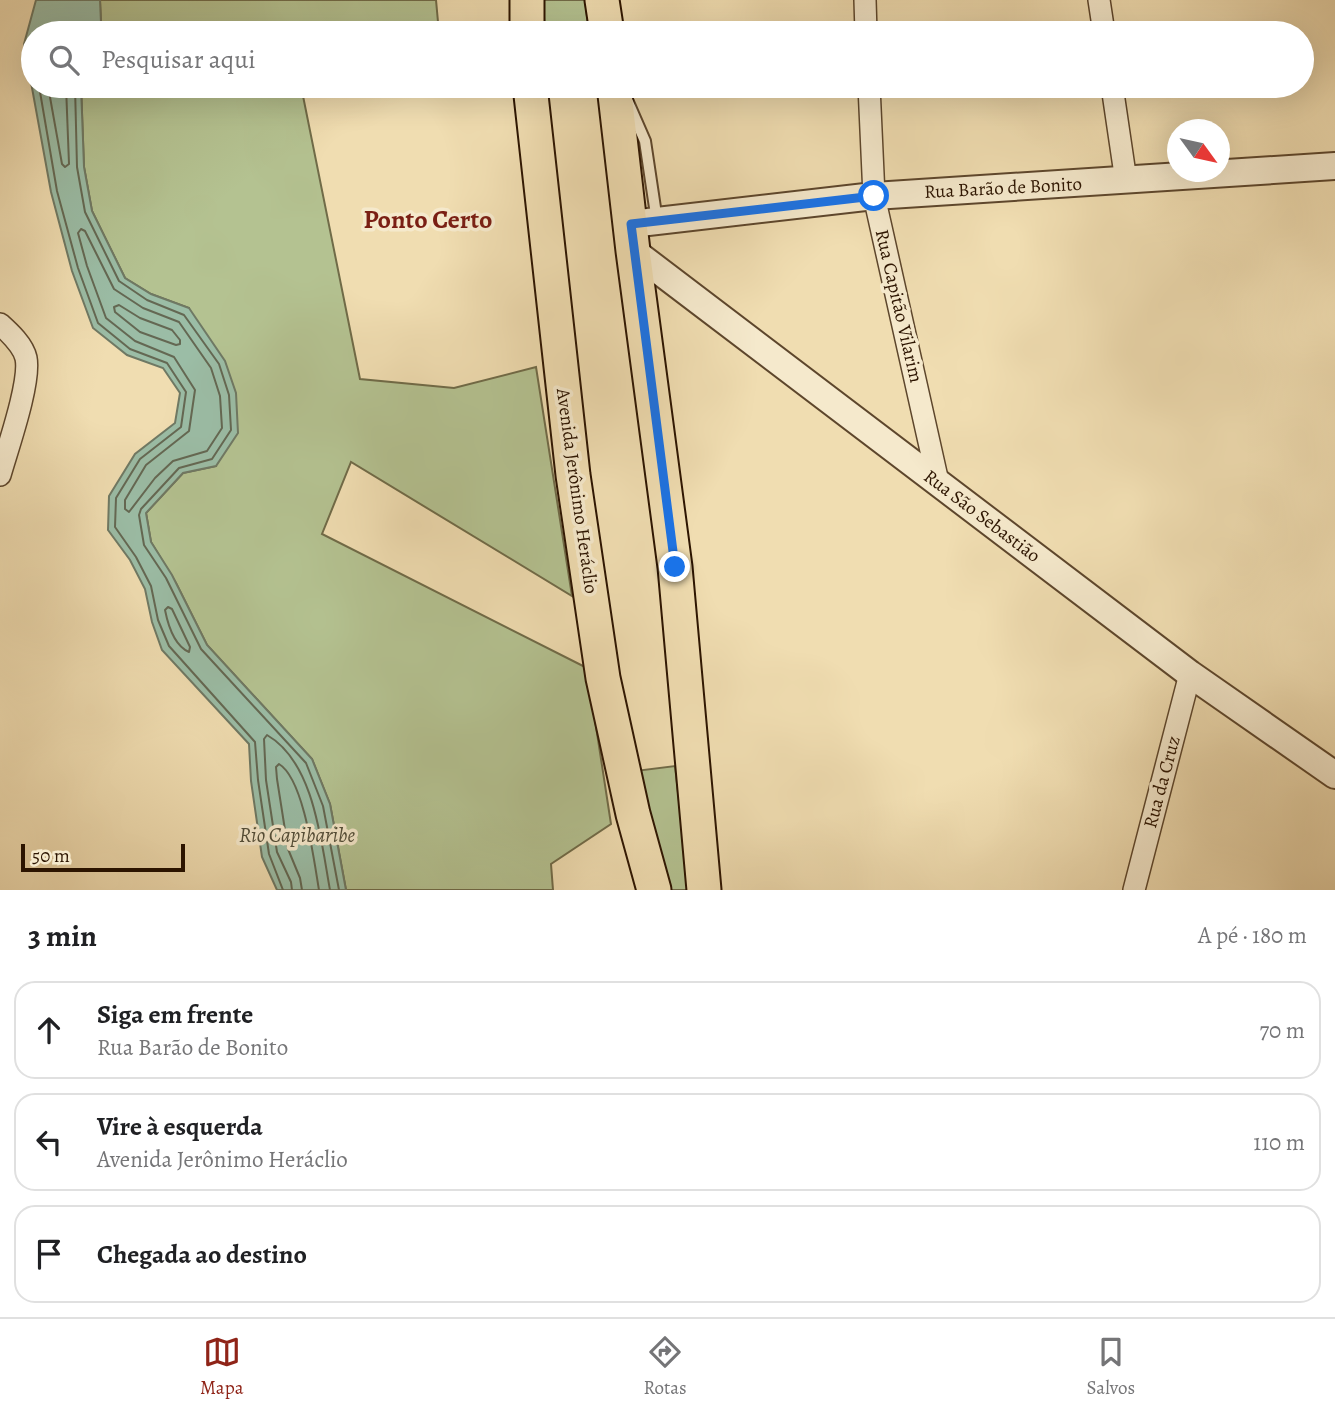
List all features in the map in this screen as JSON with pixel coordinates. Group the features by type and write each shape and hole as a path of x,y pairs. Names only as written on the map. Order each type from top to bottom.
{"main road":[{"path":"527,0 527,21"},
{"path":"602,0 605,21"},
{"name":"Avenida Jerônimo Heráclio","path":"531,98 573,475 603,678 633,814 654,890"},
{"path":"616,98 640,232 675,567 704,890"}],"street":[{"path":"865,0 866,21"},
{"path":"1099,0 1102,21"},
{"name":"Rua Capitão Vilarim","path":"870,98 874,196 938,482"},
{"path":"1114,98 1126,181"},
{"name":"Rua Barão de Bonito","path":"640,232 874,196 1335,166"},
{"name":"Rua São Sebastião","path":"640,232 938,482 1190,674 1335,775"},
{"path":"0,324 23,350 27,367 16,421 0,475"},
{"name":"Rua da Cruz","path":"1134,890 1190,674"}],"shaded area":[{"path":"100,0 436,0 438,21 101,21"},
{"path":"543,0 585,0 588,21 544,21"},
{"path":"81,98 303,98 360,379 454,388 536,367 572,596 351,462 322,534 587,668 611,824 551,864 553,890 346,890 330,804 312,759 207,645 176,583 151,542 146,513 183,473 216,466 189,308 151,294 125,278 92,211 84,167"},
{"path":"675,766 689,890 662,890 635,771"}],"water":[{"name":"Rio Capibaribe","path":"36,0 100,0 101,21 30,21"},
{"name":"Rio Capibaribe","path":"34,98 81,98 84,167 92,211 125,278 151,294 189,308 225,361 236,393 238,433 216,466 183,473 146,513 151,542 172,575 207,645 312,759 330,804 346,890 277,890 262,857 251,781 249,744 162,650 152,622 145,589 130,560 108,530 109,496 135,454 175,423 180,393 163,368 127,355 93,328 72,271 51,192"}],"district":[{"name":"Ponto Certo","path":"428,219"}],"route":[{"path":"675,567 631,224 874,196"}]}
